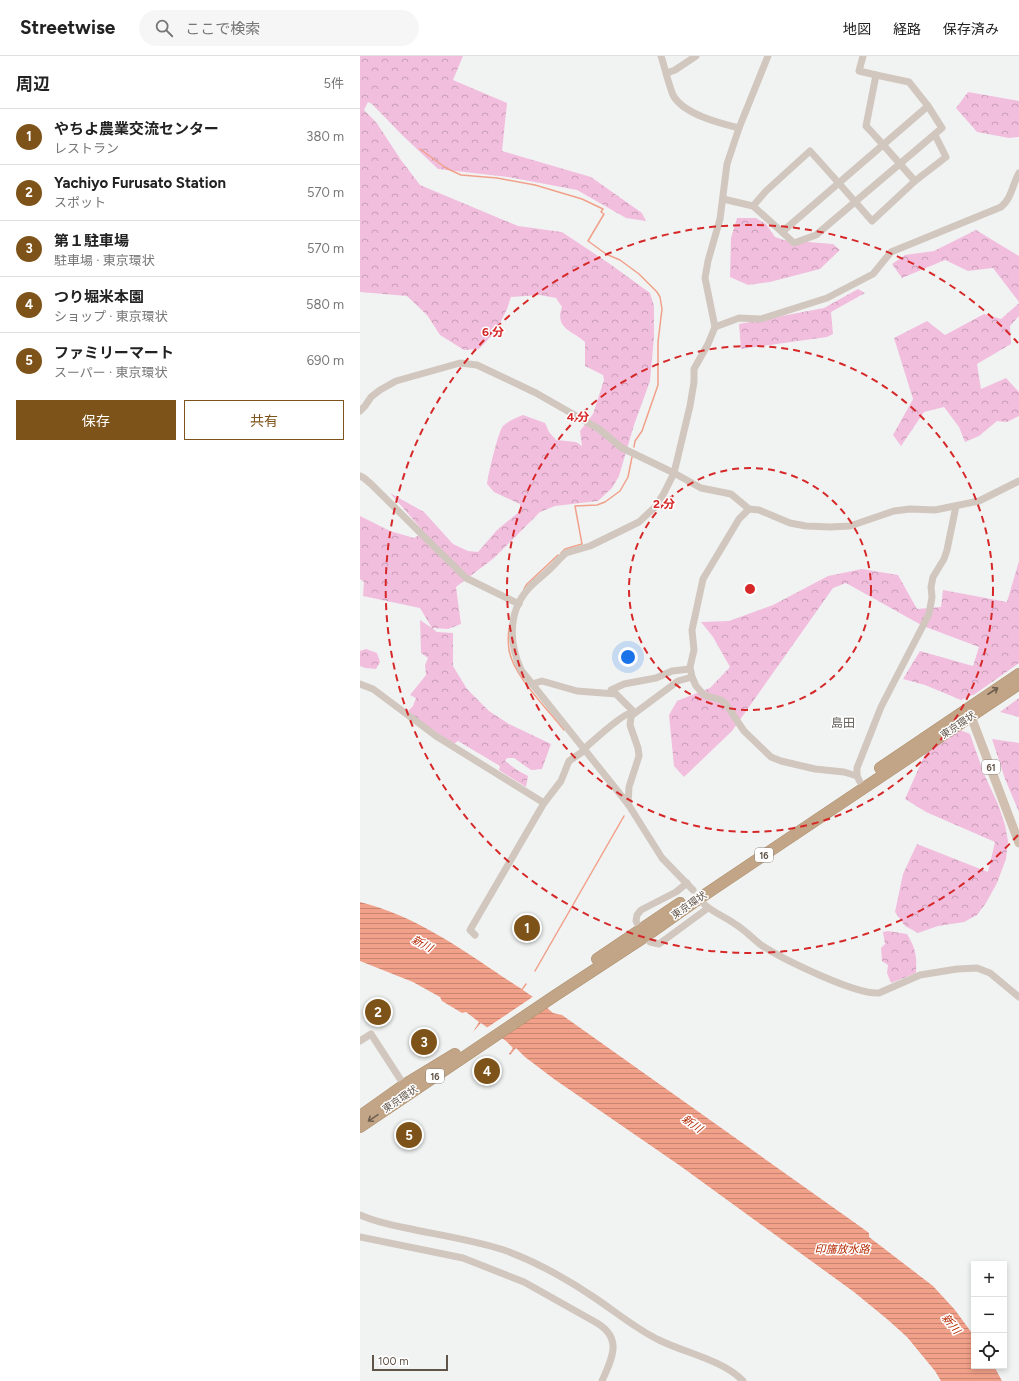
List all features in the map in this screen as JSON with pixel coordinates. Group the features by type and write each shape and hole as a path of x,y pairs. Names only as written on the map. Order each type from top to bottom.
{"highway":[{"name":"東京環状","path":"360,1116 407,1089 554,993 970,712 1019,674"},
{"name":"東京環状","path":"970,712 1019,684"},
{"name":"東京環状","path":"804,824 858,779 872,778"},
{"name":"東京環状","path":"360,1127 407,1089"}],"main road":[{"name":"61","path":"970,712 1019,843"}],"street":[{"path":"661,56 674,96 685,108 722,124 739,128"},
{"path":"667,73 675,70 696,56"},
{"path":"693,890 662,858 628,804 521,670 513,648 513,622 519,604 532,585 566,553 590,546 644,519 659,501 674,473 690,406 694,382 694,369 708,344 715,327 705,278 708,261 720,219 727,164 739,128 768,56"},
{"path":"723,199 753,206 794,243 808,239 816,235 856,202 942,128 928,106 909,82 859,71 863,56"},
{"path":"876,75 866,126 915,181"},
{"path":"782,232 928,106"},
{"path":"753,206 766,191 810,151 872,221 915,181 946,157 934,135"},
{"path":"715,327 739,318 762,319 818,302 838,293 872,274 891,252 1001,208 1009,198 1013,184 1019,173"},
{"path":"360,411 371,397 396,381 460,363 477,365 536,393 600,429 622,448 701,488 731,494 749,509 759,510 790,524 830,527 854,525 869,518 894,511 910,509 935,510 979,502 1019,481"},
{"path":"360,476 394,506 466,578 519,604"},
{"path":"858,779 857,768 881,707 929,614 932,597 932,577 944,558 947,550 956,506"},
{"path":"749,509 739,519 703,579 692,630 694,650 690,669 692,678 696,686 704,695 721,700 725,703 744,731 771,757 781,761 815,769 844,772 858,779"},
{"path":"610,693 611,690 624,684 656,678 672,671 690,669"},
{"path":"475,935 470,930 544,804 561,781 569,761 628,713 631,715 678,681 692,678"},
{"path":"532,684 542,681 577,691 616,694 632,710 630,725 638,748 639,756 629,787 628,804"},
{"path":"360,684 373,689 436,736 544,804"},
{"path":"687,883 676,892 641,910 637,915 636,921 650,942 659,944 708,908"},
{"path":"702,902 708,908 736,924 771,950 820,975 860,990 879,993 920,976 957,969 977,968 990,973 1019,997"},
{"path":"360,1041 371,1034 407,1089"},
{"path":"360,1215 379,1223 483,1244 504,1250 529,1260 563,1277 659,1340 731,1371 743,1381"},
{"path":"360,1237 462,1258 524,1282 597,1322 606,1330 613,1341 614,1350 602,1381"}],"green space":[{"path":"360,56 463,56 453,80 507,103 502,151 591,177 642,213 646,221 626,218 577,190 508,177 438,169 372,104 368,102 364,110 376,122 401,160 420,185 518,226 562,232 650,293 654,306 654,337 650,381 634,425 619,476 612,488 598,501 555,506 540,512 494,558 456,587 461,624 448,629 432,628 420,608 363,596 364,582 360,579 360,516 390,531 414,538 424,532 390,493 424,512 453,544 468,551 478,552 497,530 520,511 520,504 494,492 487,484 491,463 503,426 523,415 545,423 549,432 556,440 576,442 582,446 580,431 593,414 604,380 603,375 585,366 585,342 566,329 563,325 560,314 562,307 556,298 540,295 511,297 496,331 479,349 464,350 440,335 427,315 407,296 360,292"},
{"path":"968,92 1019,101 1019,137 1009,138 977,132 956,108"},
{"path":"737,218 756,218 766,224 775,237 784,240 833,244 840,250 820,269 770,282 748,285 730,277 731,238"},
{"path":"976,230 1019,256 1019,302 993,268 968,271 945,260 902,278 892,264 905,255 934,251"},
{"path":"858,289 865,293 831,312 833,334 827,337 741,349 739,324 824,308"},
{"path":"1019,303 1019,316 1010,326 1011,344 977,364 981,389 1006,378 1019,392 1019,416 1007,422 997,421 979,436 965,442 959,427 944,407 924,412 901,446 893,435 913,399 894,338 927,321 945,335 984,314 1001,319"},
{"path":"1019,561 1019,663 975,694 961,700 925,685 903,679 920,651 973,666 979,647 923,626 846,583 833,588 732,731 684,777 674,766 669,715 677,701 710,688 730,667 713,637 701,622 729,621 773,605 828,576 862,569 898,575 917,609 941,607 943,590 1007,602"},
{"path":"420,620 437,632 453,633 453,666 467,689 489,711 509,724 551,744 542,769 531,770 514,758 507,758 505,761 528,776 526,787 499,770 500,766 458,741 454,744 424,724 408,711 413,706 416,698 410,695 426,675 425,665 428,658 421,653"},
{"path":"366,649 377,653 380,662 376,669 360,666 360,651"},
{"path":"1019,698 1019,717 1000,712"},
{"path":"960,730 970,734 984,774 998,804 1005,825 1008,841 1006,859 997,883 986,903 977,915 964,922 938,926 918,933 905,926 895,912 903,874 917,844 988,872 995,842 926,812 905,799 925,754"},
{"path":"992,739 1019,743 1019,812 1005,779"},
{"path":"888,931 907,934 914,948 916,962 916,973 891,983 887,973 888,965 882,961 881,948 885,944 883,932"}],"water":[{"name":"印旛放水路","path":"360,902 399,915 435,933 470,954 529,994 553,1013 562,1015 869,1233 869,1237 933,1286 955,1310 971,1332 971,1369 996,1369 1002,1381 941,1381 935,1371 907,1337 887,1319 854,1292 679,1165 554,1079 525,1057 516,1048 510,1055 509,1054 513,1048 506,1041 481,1023 473,1032 479,1022 466,1012 462,1013 442,1001 440,997 413,982 360,961"}],"pier":[{"path":"534,996 548,1006 500,1039 485,1029"}],"waterway":[{"path":"420,149 446,168 461,175 497,178 535,185 582,199 603,209 601,212 604,214 588,241 606,254 620,260 639,274 657,292 660,297 662,309 658,342 658,385 642,431 635,441 634,447"},
{"path":"561,553 565,549 582,544 575,506 597,505 605,502 620,491 628,477 632,457"},
{"path":"524,589 527,584 558,555"},
{"path":"509,628 509,650 517,671 532,692 564,730"},
{"path":"535,971 624,816"},
{"path":"521,991 526,984"}],"place":[{"name":"やちよ農業交流センター","path":"527,928"},
{"name":"Yachiyo Furusato Station","path":"378,1012"},
{"name":"第１駐車場","path":"424,1042"},
{"name":"つり堀米本園","path":"487,1071"},
{"name":"ファミリーマート","path":"409,1135"}],"district":[{"name":"島田","path":"843,723"}],"water label":[{"name":"新川","path":"422,944"},
{"name":"新川","path":"692,1124"},
{"name":"新川","path":"951,1324"}]}
